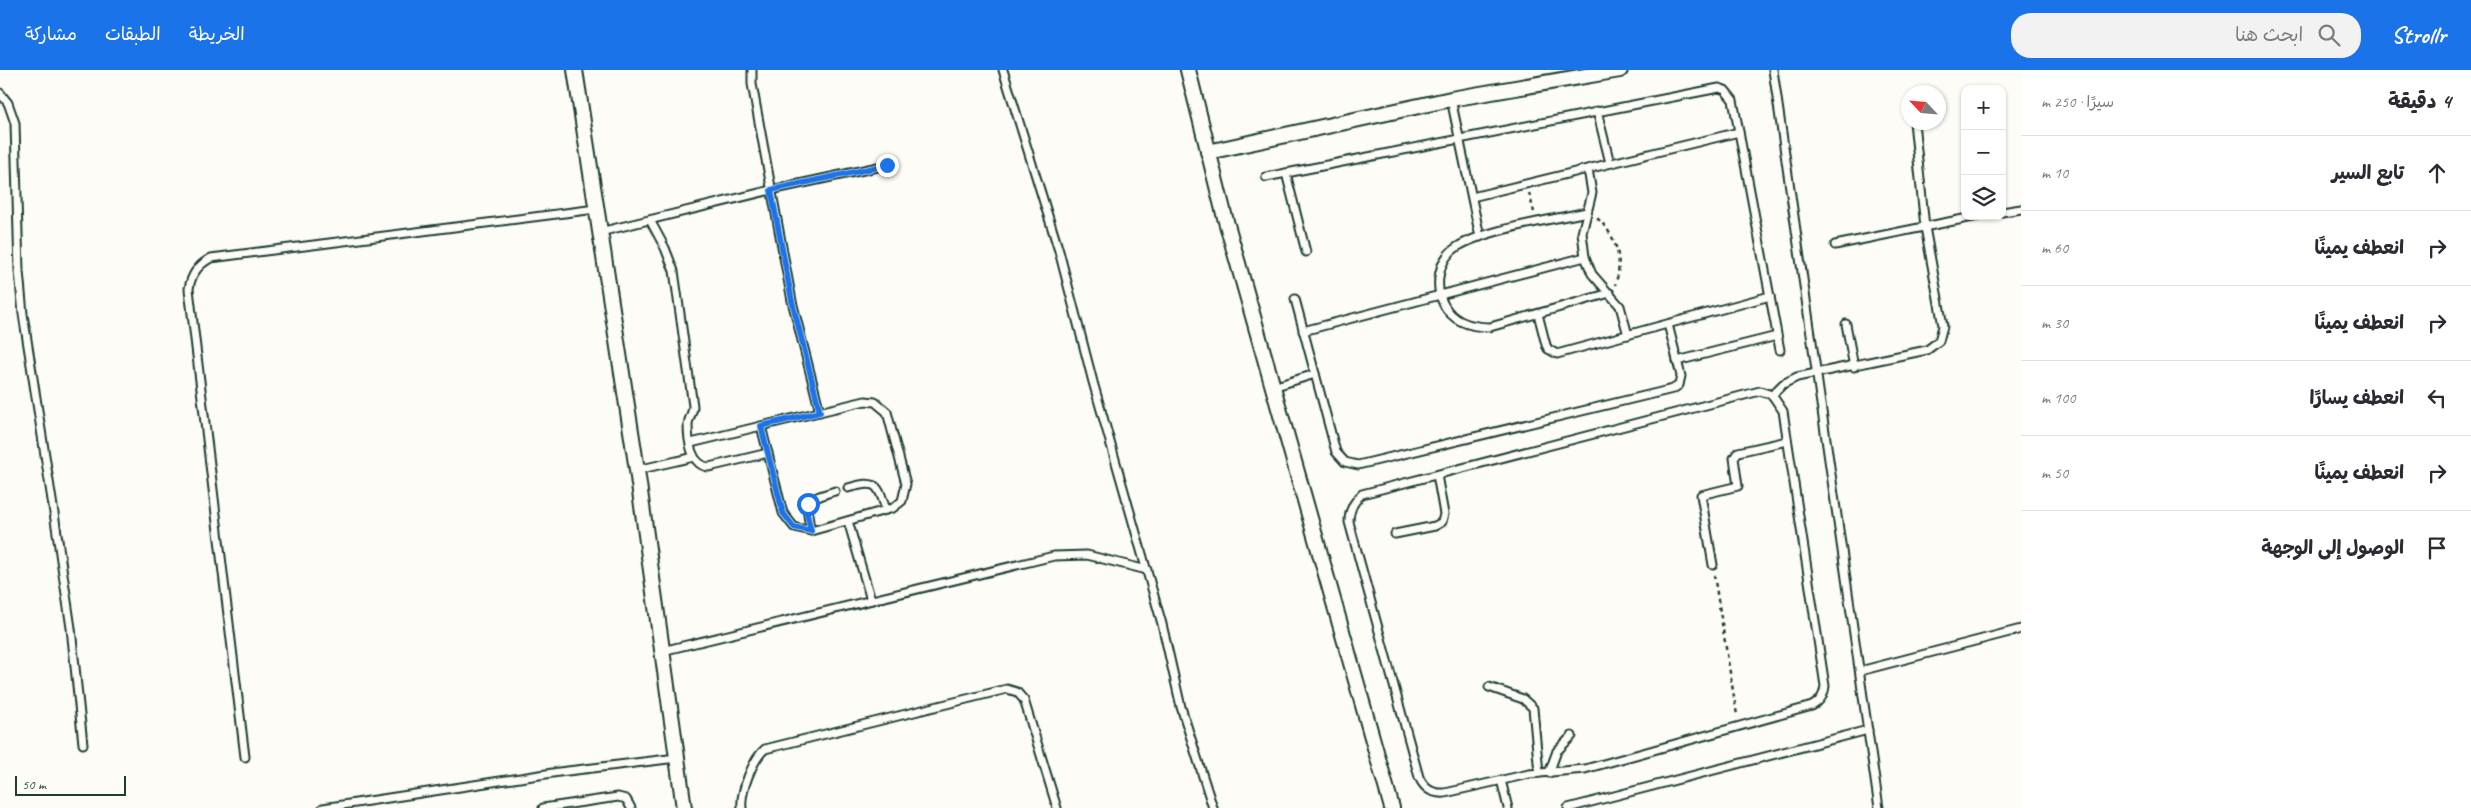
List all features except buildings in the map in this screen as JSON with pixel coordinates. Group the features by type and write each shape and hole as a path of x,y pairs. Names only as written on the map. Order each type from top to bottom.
{"street":[{"path":"575,70 637,470 684,808"},
{"path":"1188,70 1208,152 1272,388 1392,808"},
{"path":"1208,152 1451,99 1620,70"}],"lane":[{"path":"752,70 752,84 792,301 820,412"},
{"path":"1003,70 1044,201 1162,624 1184,716 1213,808"},
{"path":"1773,70 1879,808"},
{"path":"1266,177 1597,111 1719,88 1725,90 1732,100 1739,132 1780,350"},
{"path":"0,93 8,102 15,123 18,271 57,532 83,744"},
{"path":"1451,99 1480,237"},
{"path":"1597,111 1610,163"},
{"path":"1772,395 1789,380 1927,350 1939,340 1943,326 1925,227 1915,130"},
{"path":"1472,198 1739,132"},
{"path":"600,232 771,190 887,165"},
{"path":"1588,169 1592,193 1582,233 1585,257 1592,274 1620,306 1628,335"},
{"path":"1286,173 1306,252"},
{"path":"245,757 189,289 193,273 198,266 211,258 596,209"},
{"path":"2006,211 2021,209"},
{"path":"1587,212 1480,237 1455,248 1446,257 1439,276 1440,295 1445,307 1453,317 1464,324 1477,327 1508,323 1610,293"},
{"path":"650,220 665,248 676,283 693,406 688,423 694,457 698,464 709,467 768,453"},
{"path":"1835,245 1961,220"},
{"path":"1303,331 1585,257"},
{"path":"1538,314 1546,345 1552,353 1557,354 1770,296"},
{"path":"1295,299 1336,452 1345,462 1358,465 1673,389 1681,381 1668,324"},
{"path":"1846,324 1854,367"},
{"path":"1677,361 1778,336"},
{"path":"1272,388 1315,374"},
{"path":"1760,391 1772,395 1781,405 1787,441 1824,692 1818,703 1585,769 1539,773 1440,794 1431,791 1421,782 1349,522 1352,505 1362,494 1753,392 1760,391"},
{"path":"691,443 761,426 820,412 870,401 880,404 886,412 906,490 898,505 886,510 811,531 800,529 786,519 761,426"},
{"path":"1713,565 1701,495 1734,489 1738,486 1734,458 1738,452 1787,441"},
{"path":"637,470 694,457"},
{"path":"1395,534 1436,526 1442,522 1444,514 1437,475"},
{"path":"848,488 865,483 874,485 880,491 886,510"},
{"path":"811,531 807,514 808,504 816,497 835,492"},
{"path":"848,521 871,600"},
{"path":"661,651 1054,556 1094,557 1147,570"},
{"path":"1860,671 2021,629"},
{"path":"1489,687 1523,699 1533,708 1539,773"},
{"path":"742,808 744,787 759,756 765,749 1006,689 1016,692 1024,700 1057,808"},
{"path":"1568,808 1868,730"},
{"path":"1549,773 1557,751 1572,736"},
{"path":"323,808 559,772 676,758"},
{"path":"1501,780 1508,808"},
{"path":"543,808 618,797 626,799 631,808"}],"path":[{"path":"1526,184 1538,223"},
{"path":"1597,218 1612,236 1617,247 1619,259 1616,282"},
{"path":"1713,565 1740,726"}],"route":[{"path":"808,504 807,514 811,531 794,527 783,513 761,426 820,412 792,301 771,190 887,165"}]}
